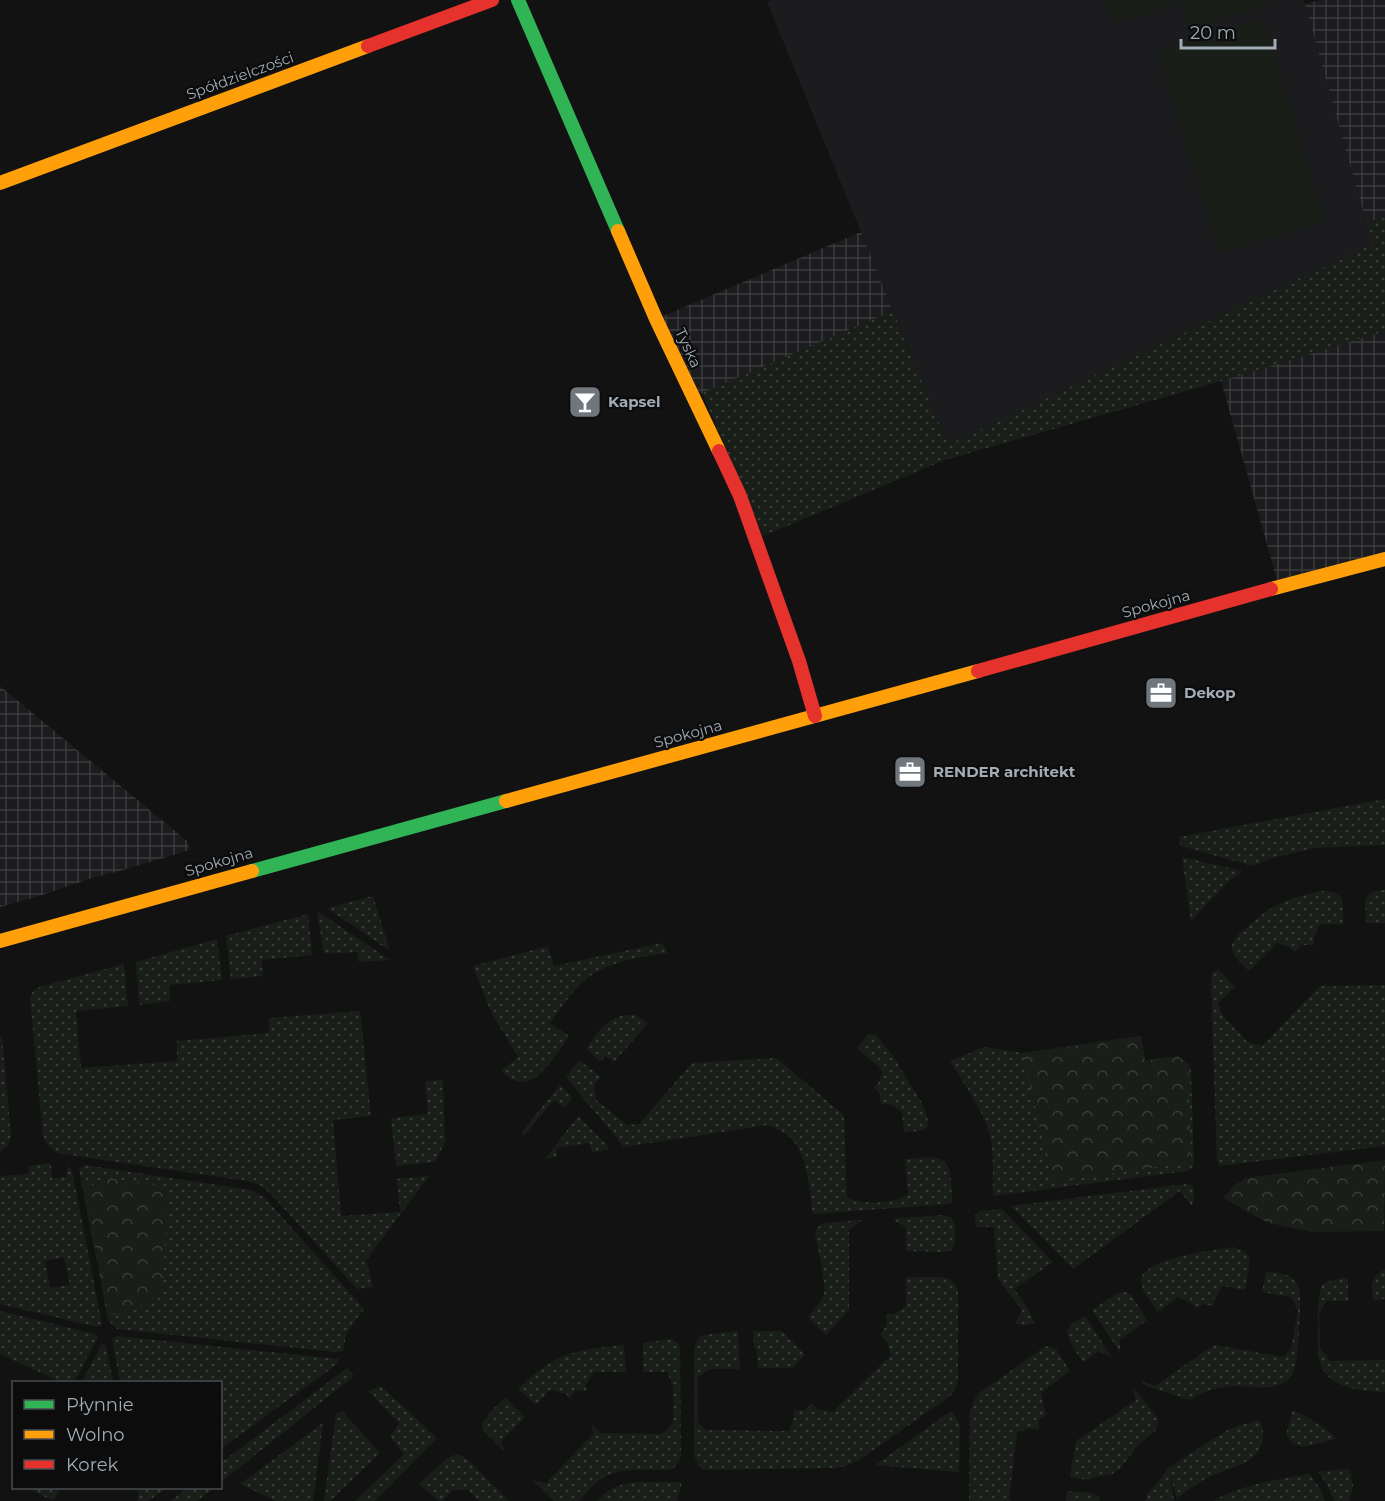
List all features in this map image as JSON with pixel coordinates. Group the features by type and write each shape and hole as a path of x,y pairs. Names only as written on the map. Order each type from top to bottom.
{"street":[{"name":"Spółdzielczości","path":"0,183 492,0"},
{"name":"Tyska","path":"518,0 656,319 740,496 799,661 815,716"},
{"name":"Spokojna","path":"0,941 1385,559"}],"shaded area":[{"path":"772,0 1304,0 1372,244 948,445 767,2"},
{"path":"1320,0 1385,0 1385,218 1366,222 1305,4"},
{"path":"861,232 893,311 693,397 656,319"},
{"path":"1385,331 1385,553 1279,587 1221,381"},
{"path":"0,686 187,841 190,850 0,907"}],"green space":[{"path":"1106,0 1175,0 1176,4 1113,23"},
{"path":"1180,0 1269,0 1270,4 1189,29"},
{"path":"1263,19 1325,221 1219,253 1157,51"},
{"path":"1385,218 1385,331 1221,381 945,460 763,536 702,393 893,311 948,445 1372,244 1366,222"},
{"path":"1385,799 1385,845 1314,848 1272,858 1253,866 1180,846 1179,837"},
{"path":"1182,857 1243,871 1229,881 1191,921"},
{"path":"1385,890 1385,923 1366,923 1366,899 1371,893"},
{"path":"1321,891 1335,893 1342,900 1343,924 1320,924 1314,937 1314,945 1301,945 1295,952 1277,943 1249,971 1232,949 1239,934 1262,914 1279,904"},
{"path":"373,896 390,951 327,908"},
{"path":"317,911 390,960 359,962 357,952 324,954"},
{"path":"308,914 312,955 262,960 263,976 231,979 226,936"},
{"path":"217,939 222,980 170,985 170,1001 139,1005 136,962"},
{"path":"662,943 668,953 618,963 590,976 579,986 550,1023 569,1036 542,1072 529,1081 519,1082 501,1071 518,1057 490,1010 473,966 548,946 554,966"},
{"path":"124,964 128,1006 76,1011 81,1068 177,1061 177,1041 269,1033 269,1018 360,1011 371,1116 333,1120 341,1216 400,1212 397,1179 429,1176 366,1260 373,1287 357,1289 271,1194 260,1185 247,1181 57,1153 50,1148 43,1136 30,998 33,991 39,987"},
{"path":"1218,969 1235,987 1218,1003 1222,1015 1248,1042 1262,1046 1320,986 1385,985 1385,1146 1219,1166 1211,984 1212,973"},
{"path":"625,1015 635,1015 648,1023 614,1062 606,1056 600,1061 586,1049 607,1023"},
{"path":"869,1034 875,1034 893,1056 922,1103 928,1120 927,1128 904,1132 902,1112 890,1104 881,1104 880,1094 874,1087 880,1081 882,1070 857,1048"},
{"path":"2,1036 11,1135 8,1145 0,1152 0,1037"},
{"path":"1141,1036 1145,1061 1171,1057 1183,1059 1191,1069 1194,1165 1189,1171 993,1196 993,1155 989,1131 977,1104 950,1061 984,1047 1023,1053"},
{"path":"1141,1036 1145,1061 1178,1056 1188,1065 1191,1162 1052,1182 1023,1053"},
{"path":"776,1058 844,1115 847,1198 862,1202 878,1202 908,1195 905,1159 931,1158 945,1162 948,1167 952,1201 949,1204 813,1214 803,1159 793,1141 782,1131 768,1125 624,1147 566,1077 579,1060 601,1077 594,1085 596,1100 627,1125 639,1124 692,1063"},
{"path":"443,1080 445,1142 435,1162 396,1166 391,1118 428,1114 425,1081"},
{"path":"560,1085 573,1098 564,1108 554,1100 524,1136 521,1133"},
{"path":"578,1116 608,1146 608,1150 592,1152 590,1143 556,1148 557,1157 545,1159"},
{"path":"1385,1160 1384,1231 1311,1232 1266,1222 1223,1198 1245,1178"},
{"path":"51,1163 52,1178 67,1177 67,1166 72,1170 102,1325 97,1327 0,1304 0,1176 29,1174 29,1166","holes":["64,1257 70,1285 50,1288 45,1261"]},
{"path":"84,1165 251,1190 265,1198 364,1309 347,1332 343,1351 117,1329 108,1320 98,1267 104,1264 102,1258 97,1262 79,1170"},
{"path":"105,1177 162,1186 168,1195 162,1296 119,1316 108,1312 84,1191"},
{"path":"1192,1185 1194,1191 1192,1206 1180,1191 1073,1269 1011,1206"},
{"path":"1002,1209 1053,1262 1014,1289 1035,1323 1015,1324 1022,1310 998,1279 994,1227 976,1227 975,1216 979,1211"},
{"path":"944,1215 952,1218 954,1226 955,1239 952,1250 946,1252 906,1251 906,1227 894,1220"},
{"path":"862,1220 849,1230 849,1310 826,1335 808,1317 824,1293 823,1273 815,1232 823,1223"},
{"path":"1233,1247 1244,1251 1250,1259 1245,1290 1223,1286 1213,1306 1204,1304 1195,1308 1178,1297 1158,1312 1144,1292 1141,1279 1145,1272 1154,1266 1182,1256"},
{"path":"1385,1269 1385,1299 1373,1300 1374,1279"},
{"path":"1266,1272 1290,1277 1296,1282 1300,1292 1300,1323 1295,1368 1289,1379 1272,1387 1219,1388 1207,1391 1190,1400 1146,1386 1142,1381 1155,1386 1214,1345 1284,1357 1291,1349 1298,1311 1291,1297 1262,1292"},
{"path":"906,1277 944,1277 952,1281 958,1289 958,1378 955,1390 949,1397 859,1460 846,1466 704,1470 698,1465 694,1455 694,1353 696,1342 701,1336 738,1331 740,1369 710,1369 698,1377 698,1421 705,1430 789,1431 794,1410 805,1410 812,1403 817,1409 833,1412 891,1355 887,1342 880,1334 887,1325 886,1314 894,1314 906,1306"},
{"path":"1348,1278 1348,1301 1326,1301 1319,1315 1320,1348 1330,1361 1385,1360 1385,1392 1355,1389 1336,1382 1328,1376 1319,1360 1318,1311 1320,1290 1322,1285"},
{"path":"1126,1292 1132,1296 1147,1320 1120,1340 1120,1352 1092,1310 1118,1293"},
{"path":"0,1311 95,1334 98,1338 75,1381 59,1381 0,1354"},
{"path":"1085,1316 1112,1358 1099,1351 1083,1362 1075,1350 1067,1331 1072,1324"},
{"path":"753,1331 782,1331 805,1355 792,1368 758,1368"},
{"path":"117,1336 338,1360 337,1364 222,1448 222,1381 120,1381 112,1339"},
{"path":"671,1339 678,1343 680,1348 681,1456 678,1463 673,1469 628,1470 611,1474 590,1488 579,1501 554,1501 533,1480 546,1483 593,1434 592,1424 600,1433 662,1434 673,1423 673,1386 667,1372 643,1372 643,1343"},
{"path":"102,1344 106,1346 113,1381 83,1381"},
{"path":"624,1345 626,1372 593,1372 586,1385 586,1391 575,1390 570,1398 566,1394 550,1390 536,1405 518,1389 539,1370 565,1356 584,1350"},
{"path":"1046,1346 1056,1349 1070,1371 1041,1393 1047,1414 1039,1419 1039,1430 1031,1428 1017,1432 1009,1499 1011,1501 969,1501 970,1412 974,1400 979,1393"},
{"path":"347,1368 354,1376 222,1481 222,1462"},
{"path":"381,1386 437,1438 375,1501 355,1501 404,1454 390,1437 399,1423 368,1391"},
{"path":"1132,1386 1158,1418 1157,1429 1138,1445 1120,1469 1112,1474 1089,1480 1070,1477 1076,1441 1136,1400"},
{"path":"506,1398 525,1417 501,1441 505,1452 483,1430 482,1424 492,1410"},
{"path":"1293,1410 1322,1426 1336,1439 1303,1447 1293,1443 1286,1435"},
{"path":"342,1411 380,1453 330,1501 324,1501 336,1414"},
{"path":"951,1411 960,1426 959,1472 875,1465"},
{"path":"1259,1420 1263,1431 1262,1442 1259,1450 1249,1460 1208,1477 1177,1498 1170,1475 1174,1501 1145,1501 1148,1493 1168,1468 1226,1431"},
{"path":"323,1423 313,1501 276,1501 240,1484"},
{"path":"454,1455 468,1460 509,1501 479,1501 468,1490 453,1490 442,1501 439,1501 419,1484 446,1459"},
{"path":"1350,1470 1353,1486 1349,1501 1334,1501 1318,1472"},
{"path":"1309,1474 1320,1488 1325,1501 1213,1501 1248,1487"},
{"path":"638,1482 682,1482 677,1501 597,1501 615,1487"},
{"path":"29,1489 60,1489 53,1501"},
{"path":"138,1489 166,1489 148,1501 138,1501"},
{"path":"187,1489 213,1489 197,1501 170,1501"},
{"path":"1067,1491 1091,1493 1099,1497 1100,1501 1066,1501"}],"traffic: fast":[{"path":"518,0 618,231"},
{"path":"252,871 506,801"}],"traffic: slow":[{"path":"0,183 368,46"},
{"path":"618,231 656,319 719,451"},
{"path":"1271,589 1385,559"},
{"path":"506,801 978,671"},
{"path":"0,941 252,871"}],"traffic: jam":[{"path":"368,46 492,0"},
{"path":"719,451 740,496 799,661 815,716"},
{"path":"978,671 1271,589"}],"place":[{"name":"Kapsel","path":"585,402"},
{"name":"Dekop","path":"1161,693"},
{"name":"RENDER architekt","path":"910,772"}]}
